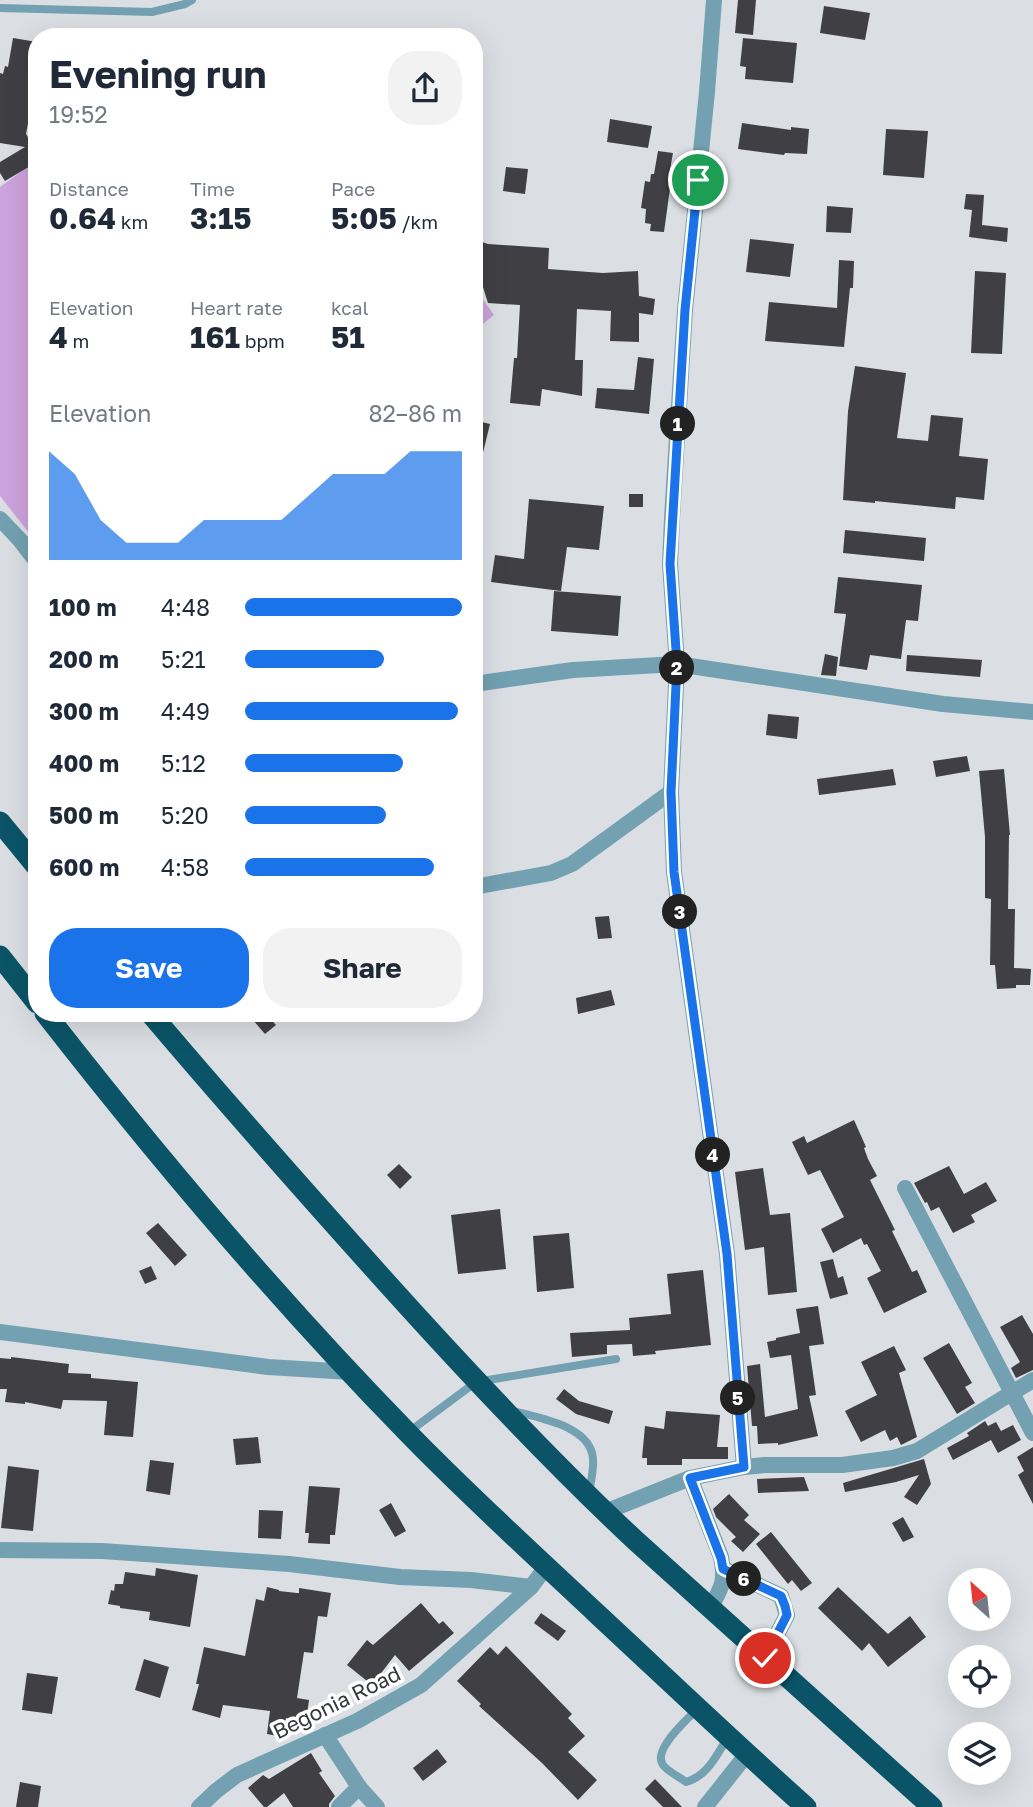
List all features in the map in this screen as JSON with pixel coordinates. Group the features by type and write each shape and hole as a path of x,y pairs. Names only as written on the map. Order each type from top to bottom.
{"highway":[{"path":"0,822 28,856"},
{"path":"0,956 28,992"},
{"path":"52,1022 250,1263 408,1433 546,1567 806,1807"},
{"path":"158,1022 268,1151 476,1382 605,1512 932,1807"}],"street":[{"path":"713,0 706,106 685,310 672,518 670,564 677,664 671,792 674,872 727,1254 744,1467"},
{"path":"0,519 28,550"},
{"path":"483,683 573,670 677,664 943,704 1033,712"},
{"path":"483,885 551,873 572,864 671,792"},
{"path":"905,1188 1033,1433"},
{"path":"0,1332 268,1367 350,1372"},
{"path":"605,1512 690,1478 744,1467 842,1465 893,1458 917,1451 1033,1380"},
{"path":"690,1478 723,1569 724,1582 711,1607"},
{"path":"0,1550 102,1551 289,1564 400,1577 471,1580 531,1587"},
{"name":"Begonia Road","path":"199,1807 237,1774 357,1721 421,1685 531,1587 546,1567"},
{"path":"723,1569 781,1596 787,1615 765,1658"},
{"path":"325,1735 359,1787 377,1807"},
{"path":"705,1807 747,1754"},
{"path":"339,1807 359,1787"}],"lane":[{"path":"0,8 152,12 192,0"},
{"path":"408,1433 476,1382 616,1359"},
{"path":"503,1409 567,1427 585,1438 594,1458 589,1495"},
{"path":"697,1708 664,1746 660,1755 663,1765 686,1782 696,1779 705,1772 728,1737"}],"shaded area":[{"path":"28,167 28,532 0,496 0,187"},
{"path":"483,300 494,315 483,324"}],"building":[{"path":"738,0 756,0 753,35 735,33"},
{"path":"824,6 870,13 865,40 820,33"},
{"path":"13,38 28,40 28,167 5,181 0,173 0,162 25,147 0,143 0,73 3,74 5,66 8,67"},
{"path":"743,38 797,43 793,83 745,79 746,67 740,66"},
{"path":"610,119 652,126 648,148 607,142"},
{"path":"742,123 791,130 791,127 809,129 807,154 784,155 738,149"},
{"path":"886,129 928,131 924,178 883,175"},
{"path":"658,151 673,153 664,232 650,231 651,224 645,223 646,209 641,208 645,181 650,182 651,174 654,174"},
{"path":"506,167 528,169 525,194 503,191"},
{"path":"966,194 984,195 982,225 1008,228 1007,242 969,237 972,210 964,209"},
{"path":"827,206 853,208 851,233 826,232"},
{"path":"750,239 794,244 790,277 746,272"},
{"path":"483,242 549,248 548,269 603,273 638,271 639,296 655,299 653,315 639,313 639,342 610,341 611,311 577,309 575,360 583,360 582,396 542,389 540,406 510,403 514,358 517,358 520,305 488,303 483,287"},
{"path":"839,260 854,261 853,288 850,288 844,347 765,341 769,302 837,308"},
{"path":"975,271 1006,273 1002,354 971,353"},
{"path":"638,357 654,359 649,414 595,408 597,388 634,390"},
{"path":"855,366 906,373 897,438 928,441 931,415 963,418 959,456 988,459 984,500 956,497 955,509 843,500 848,411"},
{"path":"483,422 490,424 483,453"},
{"path":"629,494 643,494 643,507 629,507"},
{"path":"529,499 604,506 599,550 567,547 561,591 491,582 495,555 524,559"},
{"path":"845,530 926,538 924,561 843,553"},
{"path":"838,577 922,585 918,621 906,620 901,659 870,655 867,670 839,666 846,614 834,613"},
{"path":"554,591 621,596 618,636 551,631"},
{"path":"825,654 838,657 836,676 821,675"},
{"path":"907,655 982,660 980,677 906,671"},
{"path":"768,714 799,717 797,739 766,735"},
{"path":"967,756 970,771 936,777 933,761"},
{"path":"893,769 896,785 819,795 817,779"},
{"path":"1004,769 1010,835 1008,909 1015,909 1014,968 1031,969 1030,985 997,989 995,965 990,965 991,899 985,898 985,837 979,771"},
{"path":"609,916 612,938 598,939 595,917"},
{"path":"611,990 615,1005 578,1014 576,998"},
{"path":"255,1022 273,1022 276,1025 265,1034"},
{"path":"854,1120 877,1176 870,1180 912,1272 917,1270 927,1292 884,1313 867,1278 881,1271 867,1244 864,1245 861,1238 833,1253 821,1229 844,1217 820,1170 808,1175 792,1142 804,1136 807,1143"},
{"path":"399,1164 412,1177 400,1189 387,1175"},
{"path":"949,1166 964,1194 986,1182 997,1201 971,1215 975,1222 953,1233 939,1207 931,1211 914,1183"},
{"path":"763,1168 770,1215 790,1213 797,1292 768,1295 764,1247 745,1250 735,1172"},
{"path":"500,1209 506,1269 458,1274 451,1215"},
{"path":"158,1223 187,1255 175,1266 146,1233"},
{"path":"569,1233 574,1288 537,1292 533,1236"},
{"path":"833,1259 838,1278 843,1276 848,1294 830,1299 820,1262"},
{"path":"151,1266 157,1279 145,1284 139,1271"},
{"path":"703,1270 711,1345 633,1356 632,1344 607,1345 607,1354 572,1357 570,1333 630,1330 629,1318 671,1314 667,1274"},
{"path":"818,1306 824,1344 809,1346 816,1395 809,1396 818,1436 778,1445 758,1444 757,1426 752,1426 747,1366 760,1364 765,1417 798,1409 791,1355 770,1358 767,1342 800,1333 796,1309"},
{"path":"1022,1315 1033,1334 1033,1370 1016,1378 1011,1368 1020,1362 1000,1327"},
{"path":"949,1343 972,1383 965,1387 975,1403 957,1414 923,1358"},
{"path":"894,1346 906,1370 899,1373 917,1437 901,1445 897,1437 890,1441 885,1430 861,1442 845,1411 877,1395 861,1362"},
{"path":"0,1358 69,1364 68,1373 91,1374 91,1378 138,1382 133,1437 104,1435 107,1401 63,1400 61,1409 25,1402 5,1402 7,1389 0,1389"},
{"path":"564,1389 579,1401 613,1411 609,1424 576,1414 556,1399"},
{"path":"666,1411 720,1415 717,1447 728,1447 728,1459 682,1459 682,1465 647,1465 647,1458 642,1458 645,1426 664,1429"},
{"path":"985,1421 988,1426 996,1422 1001,1431 1013,1425 1021,1440 998,1453 991,1440 953,1460 947,1448 969,1436 967,1433"},
{"path":"258,1437 261,1463 236,1465 233,1439"},
{"path":"1033,1447 1033,1504 1018,1475 1024,1471 1017,1457"},
{"path":"924,1459 931,1484 917,1505 904,1497 919,1475 845,1492 843,1483"},
{"path":"150,1460 174,1463 170,1495 146,1491"},
{"path":"8,1466 39,1470 33,1531 1,1528"},
{"path":"804,1477 809,1491 758,1493 757,1479"},
{"path":"309,1486 340,1488 335,1535 330,1535 330,1544 308,1543 309,1533 305,1533"},
{"path":"729,1494 749,1515 744,1520 760,1534 743,1552 731,1541 736,1537 716,1517 713,1509"},
{"path":"391,1503 406,1531 395,1537 379,1510"},
{"path":"259,1510 283,1511 281,1539 258,1538"},
{"path":"903,1517 914,1537 903,1542 892,1523"},
{"path":"771,1532 812,1583 801,1591 792,1580 788,1584 756,1544"},
{"path":"156,1568 198,1575 190,1627 149,1620 150,1612 108,1604 111,1590 114,1591 115,1584 123,1584 125,1572 155,1576"},
{"path":"267,1587 297,1593 299,1588 331,1593 327,1617 318,1616 313,1653 304,1652 297,1698 309,1700 306,1721 286,1718 283,1737 267,1734 270,1711 223,1705 220,1718 192,1710 204,1647 245,1656 256,1599 264,1601"},
{"path":"838,1587 888,1634 910,1616 926,1637 888,1667 869,1643 862,1651 818,1608"},
{"path":"421,1603 439,1624 443,1621 454,1633 409,1671 395,1655 372,1685 347,1665 367,1640 373,1645"},
{"path":"541,1613 566,1631 558,1641 534,1623"},
{"path":"506,1646 572,1714 568,1718 585,1736 568,1752 597,1780 578,1800 479,1706 481,1704 457,1681 490,1647 498,1655"},
{"path":"144,1659 169,1667 160,1698 135,1690"},
{"path":"27,1673 58,1677 52,1714 22,1710"},
{"path":"437,1749 447,1762 423,1781 413,1768"},
{"path":"311,1753 322,1771 319,1773 335,1796 329,1807 293,1807 284,1793 264,1807 248,1788 263,1775 269,1779"},
{"path":"655,1779 682,1807 663,1807 645,1789"},
{"path":"20,1782 41,1786 38,1807 16,1807"}],"route":[{"path":"698,180 685,310 672,518 670,564 677,664 671,792 674,872 727,1254 744,1467 690,1478 723,1569 781,1596 787,1615 765,1658"}]}
